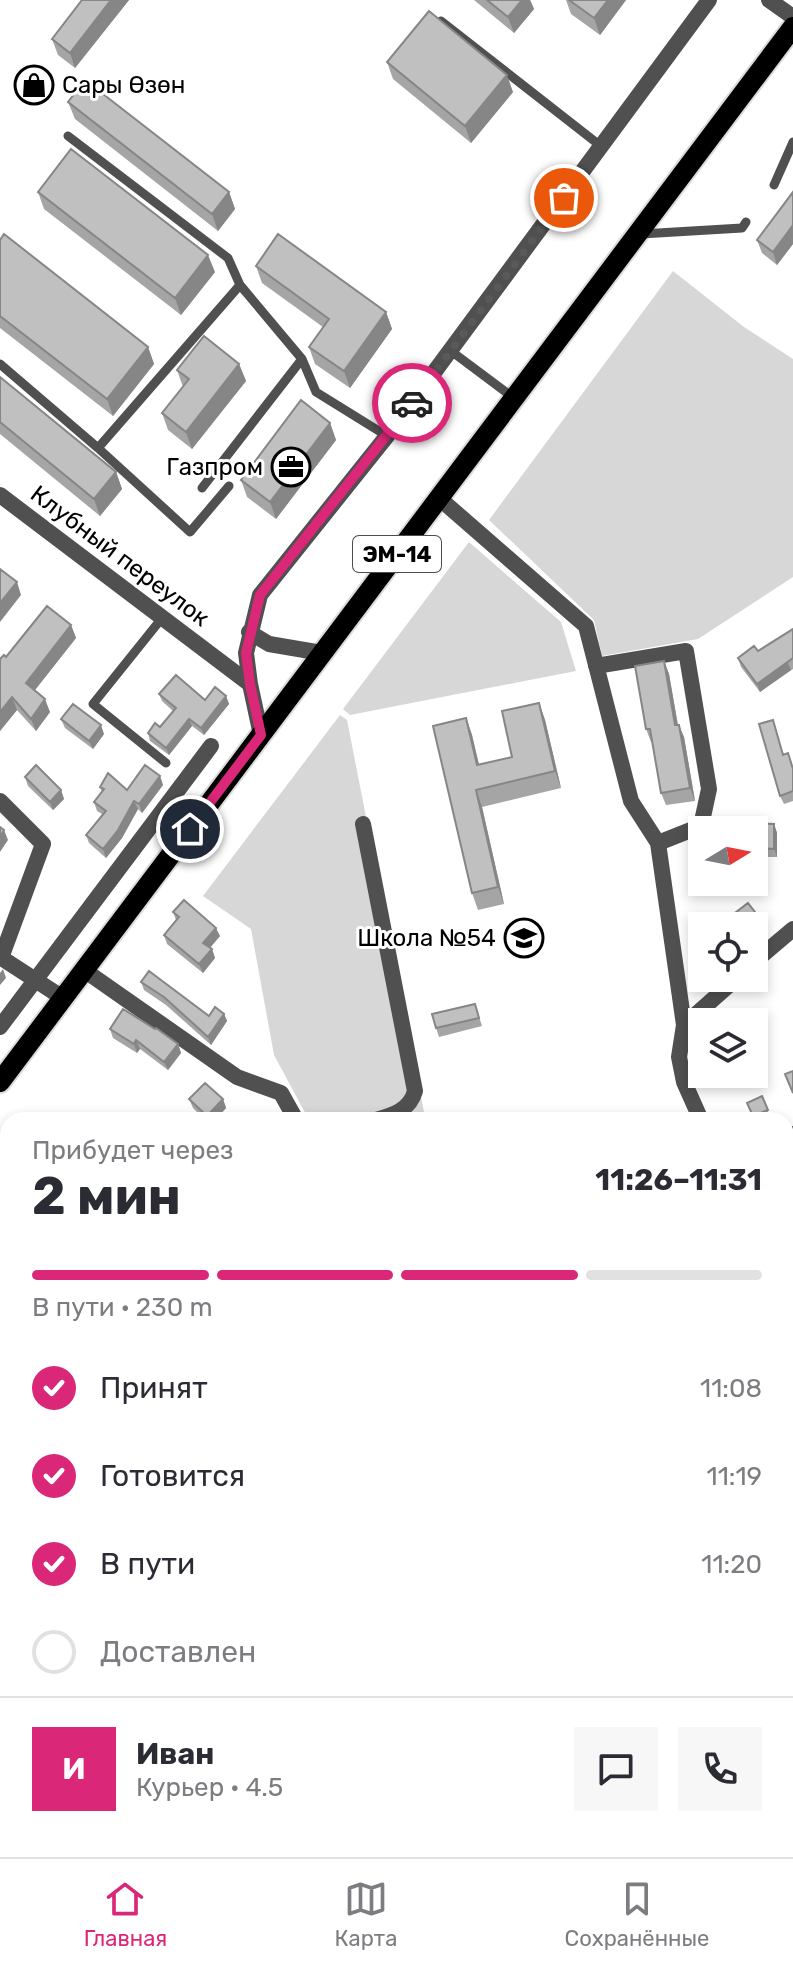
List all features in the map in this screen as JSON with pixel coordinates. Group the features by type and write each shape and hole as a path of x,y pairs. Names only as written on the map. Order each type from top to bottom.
{"main road":[{"name":"ЭМ-14","path":"0,1082 793,27"}],"street":[{"path":"261,735 246,653 260,595 387,436 709,0"},
{"path":"769,0 793,17"},
{"name":"Клубный переулок","path":"0,495 250,684"},
{"path":"439,498 586,626 631,801 658,843 684,1025 679,1057 684,1082 697,1112"},
{"path":"249,632 269,644 322,653"},
{"path":"596,666 686,651 709,789 701,826 658,843"},
{"path":"0,1027 211,746"},
{"path":"0,801 43,844 1,958 63,998"},
{"path":"363,824 415,1091 409,1104 399,1112"},
{"path":"768,950 793,929"},
{"path":"84,970 237,1077 281,1093 292,1112"},
{"path":"684,1025 721,992"}],"lane":[{"path":"436,17 602,147"},
{"path":"68,136 228,258 240,285 302,359 316,392 387,436"},
{"path":"774,185 793,142"},
{"path":"637,234 742,228 746,222"},
{"path":"98,448 240,285"},
{"path":"451,351 514,398"},
{"path":"202,488 302,359"},
{"path":"0,364 190,532 229,486"},
{"path":"162,618 93,704 166,763"}],"shaded area":[{"path":"673,271 744,327 793,359 793,577 698,639 602,656 594,620 489,520"},
{"path":"469,542 561,622 576,671 350,715 343,709"},
{"path":"340,715 347,720 424,1112 305,1112 274,1055 251,929 203,896"}],"building":[{"path":"82,0 111,0 70,53 52,39"},
{"path":"487,0 522,0 508,17"},
{"path":"569,0 608,0 594,18"},
{"path":"429,11 507,75 465,126 387,62"},
{"path":"85,80 229,192 212,214 68,102"},
{"path":"71,149 208,255 175,298 38,192"},
{"path":"793,192 793,225 773,252 757,240"},
{"path":"4,234 148,347 107,399 0,316 0,240"},
{"path":"278,234 386,312 344,371 309,347 329,319 256,266"},
{"path":"204,336 239,364 186,432 162,413 189,379 177,370"},
{"path":"0,377 116,472 94,499 0,422"},
{"path":"301,400 330,423 270,502 241,480"},
{"path":"0,569 17,582 0,603"},
{"path":"47,606 71,625 26,683 45,699 31,719 12,697 0,712 0,659 4,655 6,657"},
{"path":"793,629 793,658 757,684 738,658 754,646 758,651"},
{"path":"664,661 690,788 661,793 635,666"},
{"path":"176,675 205,700 215,687 226,696 201,728 189,719 166,748 148,733 155,723 160,727 176,708 159,694"},
{"path":"539,703 555,771 476,790 498,887 472,893 433,726 466,718 477,765 512,757 502,711"},
{"path":"73,704 101,725 89,741 61,719"},
{"path":"773,720 783,755 788,753 793,769 793,791 780,796 759,724"},
{"path":"36,765 61,790 50,802 25,777"},
{"path":"145,765 160,776 139,804 134,801 103,849 86,835 106,811 94,802 104,789 100,787 108,773 127,790"},
{"path":"768,824 774,824 774,849 768,849"},
{"path":"184,900 216,928 203,943 212,949 199,964 164,935 179,917 173,912"},
{"path":"748,903 755,912 736,912"},
{"path":"149,971 209,1016 215,1007 224,1014 208,1037 164,997 141,982"},
{"path":"475,1004 479,1018 436,1028 432,1014"},
{"path":"123,1009 178,1044 164,1062 136,1040 134,1044 110,1029"},
{"path":"793,1071 793,1093 785,1074"},
{"path":"205,1083 223,1099 211,1112 203,1112 189,1099"},
{"path":"762,1096 768,1110 751,1112 747,1103"}],"way so far":[{"path":"412,403 564,198"}],"place":[{"name":"Сары Өзөн","path":"34,85"},
{"name":"Газпром","path":"291,467"},
{"name":"Школа №54","path":"524,938"}],"route":[{"path":"190,829 261,735 246,653 260,595 412,403"}]}
